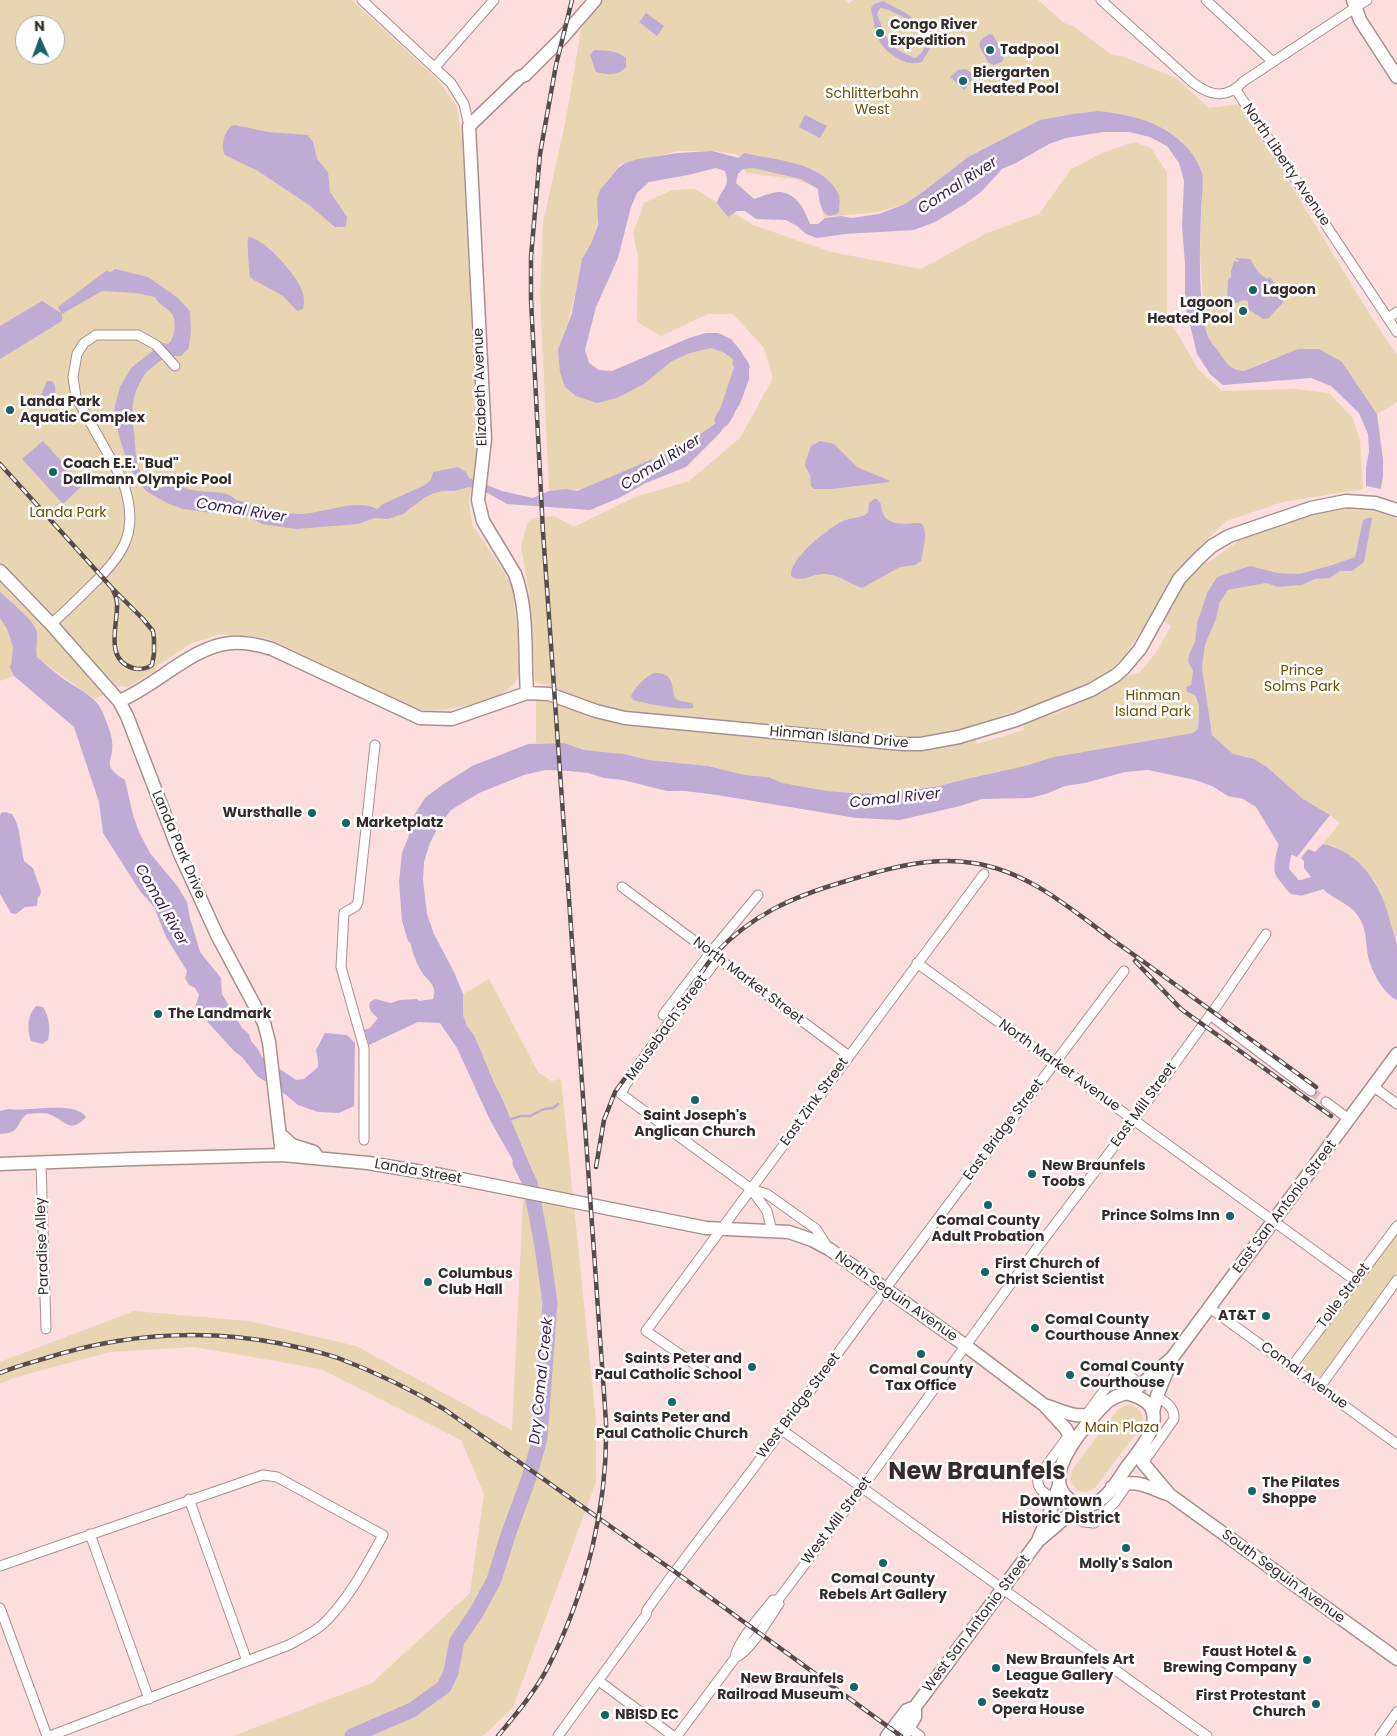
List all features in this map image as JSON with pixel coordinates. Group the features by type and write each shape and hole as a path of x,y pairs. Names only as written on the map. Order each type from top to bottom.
{"street":[{"path":"435,67 494,0"},
{"path":"520,77 521,71 587,0"},
{"path":"470,126 562,38 595,0"},
{"name":"North Liberty Avenue","path":"1101,0 1200,88 1217,94 1236,90 1397,332"},
{"path":"1206,0 1273,62"},
{"path":"1236,90 1244,81 1354,4 1367,0"},
{"name":"Elizabeth Avenue","path":"366,1 451,83 459,94 467,113 470,126 485,439 478,500 483,522 519,583 523,607 527,692"},
{"path":"1354,4 1360,20 1397,77"},
{"path":"1388,318 1397,312"},
{"path":"52,624 102,577 117,559 126,541 131,518 127,493 122,479 76,397 73,377 77,354 88,340 96,336 138,335 156,344 175,366"},
{"name":"Hinman Island Drive","path":"527,692 540,692 596,712 625,718 887,743 921,744 942,740 1016,720 1091,690 1115,676 1140,649 1179,579 1200,556 1229,536 1311,508 1346,501 1375,503 1397,510"},
{"name":"Landa Park Drive","path":"0,571 52,624 119,701 127,716 180,854 217,935 264,1023 269,1042 282,1155"},
{"path":"119,701 136,694 193,657 229,643 253,644 272,649 420,718 452,718 527,692"},
{"path":"505,700 526,674"},
{"path":"364,1140 364,1048 341,967 344,913 356,906 358,902 375,745"},
{"name":"East Zink Street","path":"709,1374 646,1331 984,874"},
{"name":"North Market Street","path":"622,887 849,1056"},
{"name":"Meusebach Street","path":"626,1098 621,1094 626,1084 714,955 758,895"},
{"name":"East Mill Street","path":"966,1346 1044,1238 1134,1120 1266,934"},
{"name":"Meusebach Street","path":"663,1015 714,955"},
{"name":"North Market Avenue","path":"917,963 1356,1281"},
{"name":"East Bridge Street","path":"886,1290 1124,972"},
{"path":"1210,1015 1311,1091"},
{"name":"East San Antonio Street","path":"1125,1393 1141,1385 1172,1358 1397,1054"},
{"path":"1374,1087 1397,1104"},
{"name":"North Seguin Avenue","path":"626,1098 752,1189 767,1194 816,1229 829,1249 966,1346 1044,1405 1066,1429 1069,1435"},
{"path":"1326,1102 1350,1120"},
{"path":"280,1134 288,1143 297,1148 314,1152 319,1159"},
{"name":"Landa Street","path":"0,1164 133,1158 282,1155 376,1164 441,1175 674,1222 722,1229 789,1232 806,1237 829,1249"},
{"name":"Paradise Alley","path":"41,1163 46,1329"},
{"name":"North Seguin Avenue","path":"752,1189 767,1211 772,1231"},
{"name":"Tolle Street","path":"1292,1366 1397,1226"},
{"path":"1320,1387 1397,1280"},
{"name":"West Bridge Street","path":"558,1736 710,1532 712,1523 886,1290"},
{"name":"Comal Avenue","path":"1210,1308 1395,1439"},
{"name":"West Mill Street","path":"677,1736 735,1658 742,1654 758,1634 779,1604 778,1600 966,1346"},
{"name":"East San Antonio Street","path":"1153,1412 1157,1396 1172,1358"},
{"path":"1085,1416 1119,1372 1126,1374 1141,1385"},
{"path":"1143,1463 1143,1452 1154,1424 1153,1412 1146,1402 1134,1395 1125,1393 1114,1396 1099,1410 1069,1450 1062,1460 1059,1485 1070,1501 1085,1506 1099,1501 1112,1487 1148,1439"},
{"path":"1143,1463 1174,1419 1171,1407 1157,1396"},
{"name":"North Seguin Avenue","path":"1044,1405 1070,1414 1085,1416"},
{"path":"1085,1416 1099,1410"},
{"path":"782,1430 1207,1736"},
{"path":"1069,1435 1069,1450"},
{"path":"1056,1499 1039,1488 1037,1483 1038,1477 1069,1435"},
{"name":"South Seguin Avenue","path":"1143,1463 1170,1495"},
{"path":"0,1566 254,1476 262,1475 277,1477 382,1535 337,1609 304,1638 149,1699 48,1736 0,1608"},
{"path":"1112,1487 1129,1482"},
{"path":"1072,1513 1083,1522 1094,1523 1115,1502 1129,1482"},
{"name":"South Seguin Avenue","path":"1129,1482 1143,1484 1170,1495 1397,1659"},
{"name":"West San Antonio Street","path":"905,1732 914,1717 915,1707 1038,1541 1056,1499 1059,1485"},
{"path":"189,1499 247,1661"},
{"name":"West San Antonio Street","path":"1038,1541 1072,1513 1085,1506"},
{"path":"90,1534 149,1699"},
{"path":"599,1681 674,1736"},
{"name":"West San Antonio Street","path":"887,1736 907,1710 915,1707"},
{"path":"1380,1736 1397,1712"},
{"path":"905,1732 920,1736"}],"green space":[{"name":"Landa Park","path":"0,0 352,0 439,81 457,107 462,139 478,447 469,500 472,524 513,586 521,664 518,677 510,688 495,697 451,709 423,710 267,638 219,634 190,644 157,666 155,671 128,687 119,686 95,699 44,663 0,681"},
{"name":"Schlitterbahn West","path":"603,0 845,0 849,4 853,0 1038,0 1064,23 1073,26 1112,55 1122,56 1176,78 1209,108 1239,104 1397,355 1397,402 1377,414 1352,377 1276,357 1244,371 1234,370 1225,363 1210,340 1205,326 1200,255 1202,171 1181,140 1165,129 1123,114 1098,111 1040,120 968,157 905,204 878,212 824,217 816,187 795,179 746,173 737,154 712,151 679,151 620,164 600,190 597,227 577,287 566,330 573,391 713,342 736,357 736,383 731,400 723,415 717,421 684,446 585,488 549,491 540,296 543,223 566,119 581,30"},
{"path":"1135,142 1151,148 1167,173 1167,316 1198,369 1222,391 1295,389 1329,393 1353,418 1360,440 1363,489 1283,502 1226,521 1189,558 1165,589 1126,654 1105,675 1050,700 946,734 915,739 626,714 600,707 535,681 529,592 521,547 527,524 533,518 554,516 574,527 635,497 689,481 740,438 773,378 764,348 733,314 708,314 661,336 637,322 638,256 633,234 644,203 672,190 695,189 753,225 831,252 921,269 987,233 1039,214 1071,169 1104,152"},
{"path":"1339,509 1369,511 1397,519 1397,936 1395,937 1375,881 1351,856 1334,846 1323,844 1340,823 1303,799 1267,767 1254,759 1233,754 1212,735 1202,667 1205,645 1216,619 1220,602 1228,590 1266,583 1278,587 1302,585 1315,579 1330,578 1340,571 1352,571 1368,536 1372,518 1363,520 1355,557 1299,574 1278,573 1250,566 1217,577 1207,593 1197,623 1195,642 1189,654 1188,662 1193,671 1191,685 1199,706 1198,729 1193,733 1054,757 1025,766 939,786 886,794 827,791 783,783 768,777 745,775 708,766 648,760 624,754 584,750 564,743 536,743 536,699 543,698 602,719 623,723 902,749 975,739 977,744 1024,730 1023,723 1067,709 1098,694 1126,676 1139,673 1155,654 1171,626 1162,620 1183,583 1199,565 1209,562 1240,540 1305,514"},
{"path":"489,979 538,1072 551,1081 561,1079 596,1421 596,1482 513,1707 483,1736 233,1736 372,1683 470,1593 484,1494 461,1440 321,1369 194,1347 110,1352 16,1377 0,1384 0,1362 134,1311 249,1321 356,1346 512,1430 524,1180 536,1180 502,1098 463,1015 463,994"},
{"path":"1397,1232 1397,1273 1320,1377 1316,1376 1302,1366 1301,1361"},
{"name":"Main Plaza","path":"1127,1405 1135,1407 1141,1412 1143,1419 1141,1427 1095,1488 1087,1492 1078,1491 1070,1481 1072,1470 1118,1409"}],"water":[{"name":"Congo River Expedition","path":"883,1 904,12 934,33 935,39 922,62 910,63 903,61 886,50 878,37 872,15 871,8 874,4","holes":["880,8 906,18 928,35 926,45 915,58 899,50 889,42 877,14"]},
{"path":"646,13 664,26 657,36 639,22"},
{"name":"Tadpool","path":"990,34 993,35 1004,56 1002,62 993,65 988,62 980,47 984,37"},
{"path":"594,50 618,53 626,58 626,67 620,72 612,74 596,72 590,55"},
{"name":"Biergarten Heated Pool","path":"966,69 975,75 964,90 950,77 958,70"},
{"path":"1098,111 1129,116 1158,126 1184,144 1193,156 1201,170 1203,179 1200,278 1203,314 1211,342 1229,365 1244,371 1298,349 1319,349 1342,362 1377,414 1383,459 1381,489 1366,486 1366,467 1369,451 1368,434 1359,413 1331,386 1311,378 1223,385 1210,374 1197,354 1185,304 1185,264 1182,226 1184,181 1179,163 1167,146 1150,137 1129,132 1103,132 1066,138 1049,144 1002,169 982,191 965,204 935,222 914,230 845,234 817,238 806,234 786,220 756,219 745,211 737,211 728,217 717,203 726,185 727,177 725,171 716,168 649,182 637,193 631,207 618,258 596,307 585,350 589,363 599,370 612,371 689,338 706,333 718,333 731,339 741,351 749,366 749,379 740,404 720,433 686,467 646,483 619,498 590,510 507,504 484,491 469,487 434,493 403,514 388,519 375,518 358,524 296,529 262,524 245,515 231,511 212,513 183,509 167,503 146,491 135,477 127,462 114,410 120,387 131,368 163,343 168,344 174,334 174,317 155,297 136,293 102,291 62,314 62,321 0,359 0,326 42,301 61,313 58,307 106,271 111,272 115,269 148,277 178,298 190,312 191,332 189,348 181,356 166,356 148,371 143,377 134,398 133,425 136,458 141,472 152,484 161,488 170,483 184,488 224,493 236,500 293,514 310,513 351,505 369,506 377,509 383,504 425,485 431,480 433,472 458,467 466,472 469,478 502,491 533,498 549,491 567,489 577,491 667,453 699,435 716,423 737,395 739,370 736,362 725,353 711,348 690,353 672,361 644,384 617,398 597,403 576,396 565,387 560,372 558,350 572,313 582,259 591,244 598,225 597,199 600,190 618,168 625,163 638,159 678,153 712,151 739,158 744,153 797,164 821,175 831,183 839,195 839,212 829,216 825,214 822,210 818,189 801,179 753,168 743,169 738,174 736,183 754,199 775,192 792,196 800,204 810,224 818,224 825,218 841,216 852,218 879,214 905,204 968,157 1040,120"},
{"path":"805,115 827,126 820,138 799,127"},
{"path":"235,125 268,132 308,135 313,142 317,159 328,172 330,192 347,217 346,226 335,227 309,205 258,171 225,155 223,144 225,136 231,126"},
{"path":"248,237 255,239 270,249 291,273 302,292 304,300 303,309 297,311 283,296 250,277"},
{"name":"Lagoon","path":"1234,258 1250,259 1258,272 1267,279 1270,277 1286,299 1269,318 1263,319 1249,310 1248,301 1243,300 1234,304 1227,304 1228,280 1231,277 1234,261 1238,262 1239,260"},
{"path":"47,381 52,381 54,384 55,395 51,404 47,406 42,405 39,400"},
{"name":"Coach E.E. \"Bud\" Dallmann Olympic Pool","path":"43,441 83,485 63,504 22,459"},
{"path":"820,441 834,444 857,467 890,482 832,489 814,489 811,486 810,475 805,466 811,446"},
{"path":"877,499 881,504 885,518 890,521 902,524 921,523 925,536 921,561 915,565 900,567 862,588 827,574 802,579 791,576 796,561 811,545 828,530 843,521 865,515 868,512 869,503"},
{"path":"1372,518 1364,562 1352,571 1340,571 1330,578 1315,579 1302,585 1278,587 1266,583 1228,590 1220,602 1216,619 1205,645 1202,667 1212,735 1233,754 1254,759 1267,767 1303,799 1330,815 1297,857 1288,853 1282,854 1279,845 1256,807 1243,799 1228,796 1212,786 1195,780 1148,770 1125,772 1085,783 1065,786 1030,798 982,799 900,820 856,818 717,795 667,791 588,773 545,770 524,775 479,793 451,810 438,827 430,843 424,862 423,880 427,914 434,934 455,974 463,994 463,1015 467,1026 474,1035 536,1180 524,1180 490,1120 457,1048 440,1023 418,1022 369,1045 364,1030 370,1028 378,1018 371,1011 370,1002 375,999 391,1003 400,1000 417,999 419,1001 433,999 433,986 418,965 402,921 399,882 402,853 413,817 425,798 472,766 528,744 564,743 584,750 624,754 648,760 708,766 745,775 768,777 783,783 827,791 886,794 939,786 1025,766 1054,757 1193,733 1198,729 1199,706 1195,695 1187,692 1186,687 1191,685 1193,671 1188,662 1189,654 1195,642 1197,623 1207,593 1217,577 1250,566 1278,573 1299,574 1355,557 1363,520"},
{"path":"0,592 27,617 35,628 37,633 37,657 62,678 88,695 102,711 112,741 110,766 117,775 125,780 139,832 150,853 178,887 187,902 200,952 221,978 222,994 242,1028 249,1034 251,1041 262,1057 296,1080 304,1079 318,1067 316,1050 325,1033 347,1035 355,1043 354,1106 339,1113 318,1112 298,1105 257,1076 242,1057 234,1051 195,1008 199,995 185,978 187,971 166,937 154,907 140,891 103,833 99,802 74,727 14,676 9,666 11,666 13,647 7,629 0,618"},
{"path":"654,673 660,673 668,677 672,684 675,698 692,703 694,707 674,708 633,700 631,696 635,689"},
{"path":"1,813 12,814 15,819 24,861 33,868 41,891 37,906 25,907 16,914 11,913 0,894 0,816"},
{"path":"1323,844 1337,848 1359,863 1368,873 1382,897 1397,946 1397,1000 1383,988 1373,971 1368,955 1363,924 1357,914 1324,890 1304,868 1304,861 1301,858 1308,849 1315,852"},
{"path":"36,1006 43,1007 49,1023 48,1040 42,1044 31,1041 29,1032 29,1018"},
{"path":"9,1109 72,1109 86,1117 76,1125 68,1125 49,1114 27,1114 15,1130 0,1134 0,1111"}],"waterway":[{"name":"Comal River","path":"722,420 727,412 742,367 740,363"},
{"path":"1289,835 1282,871 1294,887 1301,888 1337,877"},
{"path":"508,1120 521,1116 530,1116 544,1109 553,1108 558,1104"},
{"name":"Dry Comal Creek","path":"352,1736 412,1710 444,1687 451,1672 457,1641 476,1613 494,1580 529,1478 540,1438 550,1303 530,1183 520,1163"}],"tunnel":[{"path":"1311,1091 1326,1102"}],"railway":[{"path":"498,1736 544,1675 574,1607 584,1577 599,1516 606,1453 606,1422 543,532 531,300 531,257 540,154 556,65 572,0"},
{"path":"0,464 153,631 154,654 152,665 141,669 133,668 124,664 119,658 114,642 117,602 112,588"},
{"path":"596,1167 604,1120 615,1092 714,955 728,941 773,909 807,894 907,865 940,861 957,861 993,867 1032,883 1067,906 1316,1087"},
{"path":"1135,961 1181,1009 1331,1116"},
{"path":"0,1373 22,1365 102,1344 132,1339 192,1335 253,1339 283,1344 325,1354 352,1363 392,1381 444,1409 678,1574 901,1736"}],"place":[{"name":"Congo River Expedition","path":"880,33"},
{"name":"Tadpool","path":"990,50"},
{"name":"Biergarten Heated Pool","path":"963,81"},
{"name":"Lagoon","path":"1253,290"},
{"name":"Lagoon Heated Pool","path":"1243,311"},
{"name":"Landa Park Aquatic Complex","path":"10,410"},
{"name":"Coach E.E. \"Bud\" Dallmann Olympic Pool","path":"53,472"},
{"name":"Wursthalle","path":"312,813"},
{"name":"Marketplatz","path":"346,823"},
{"name":"The Landmark","path":"158,1014"},
{"name":"Saint Joseph's Anglican Church","path":"695,1100"},
{"name":"New Braunfels Toobs","path":"1032,1174"},
{"name":"Comal County Adult Probation","path":"988,1205"},
{"name":"Prince Solms Inn","path":"1230,1216"},
{"name":"First Church of Christ Scientist","path":"985,1272"},
{"name":"Columbus Club Hall","path":"428,1282"},
{"name":"AT&T","path":"1266,1316"},
{"name":"Comal County Courthouse Annex","path":"1035,1328"},
{"name":"Comal County Tax Office","path":"921,1354"},
{"name":"Saints Peter and Paul Catholic School","path":"752,1367"},
{"name":"Comal County Courthouse","path":"1070,1375"},
{"name":"Saints Peter and Paul Catholic Church","path":"672,1402"},
{"name":"The Pilates Shoppe","path":"1252,1491"},
{"name":"Molly's Salon","path":"1126,1548"},
{"name":"Comal County Rebels Art Gallery","path":"883,1563"},
{"name":"Faust Hotel & Brewing Company","path":"1307,1660"},
{"name":"New Braunfels Art League Gallery","path":"996,1668"},
{"name":"New Braunfels Railroad Museum","path":"854,1687"},
{"name":"Seekatz Opera House","path":"982,1702"},
{"name":"First Protestant Church","path":"1316,1704"},
{"name":"NBISD EC","path":"605,1715"}],"district":[{"name":"New Braunfels","path":"977,1473"},
{"name":"Downtown Historic District","path":"1061,1510"}],"park label":[{"name":"Prince Solms Park","path":"1302,680"},
{"name":"Hinman Island Park","path":"1153,704"}]}
